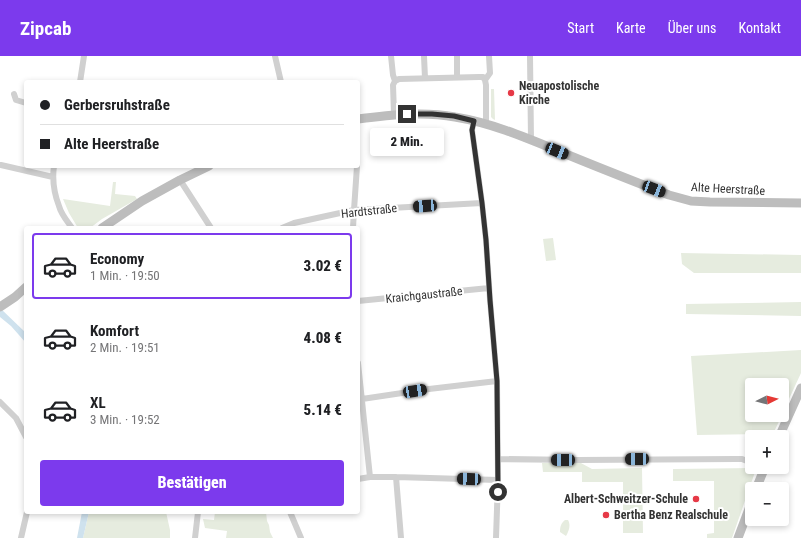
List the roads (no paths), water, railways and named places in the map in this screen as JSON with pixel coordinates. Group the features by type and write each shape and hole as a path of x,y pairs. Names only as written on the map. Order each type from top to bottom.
{"street":[{"path":"80,80 84,56"},
{"path":"275,56 281,80"},
{"path":"391,56 395,81 393,85 394,114"},
{"path":"424,56 425,78"},
{"path":"457,56 457,77"},
{"path":"486,124 485,80 490,72 489,56"},
{"path":"530,56 531,140"},
{"path":"395,81 399,79 457,77 483,77 485,80"},
{"path":"14,94 16,100 24,102"},
{"name":"Alte Heerstraße","path":"360,118 394,114 432,114 454,116 486,124 531,140 669,195 691,201 801,203"},
{"path":"474,121 472,130 486,240 497,381 498,480 496,538"},
{"path":"1,165 53,177"},
{"path":"54,168 54,190 59,207 71,226"},
{"path":"105,226 142,201 205,168"},
{"path":"353,226 357,168"},
{"path":"180,180 210,226"},
{"name":"Hardtstraße","path":"287,226 294,223 354,210 482,203"},
{"name":"Kraichgaustraße","path":"360,301 489,288"},
{"path":"2,306 24,289"},
{"path":"360,381 370,478"},
{"path":"362,399 429,388 497,381"},
{"path":"782,430 801,388"},
{"path":"0,402 16,418 24,433"},
{"path":"498,459 745,460"},
{"path":"360,479 396,477 498,480"},
{"path":"396,477 401,538"},
{"path":"21,538 26,514"},
{"path":"195,538 198,514"},
{"path":"291,514 301,538"},
{"path":"738,538 745,520"}],"water":[{"path":"0,308 24,331 24,341 11,326 0,317"},
{"path":"82,514 89,514 83,538 77,538"}],"place":[{"name":"Neuapostolische Kirche","path":"511,93"},
{"name":"Albert-Schweitzer-Schule","path":"696,499"},
{"name":"Bertha Benz Realschule","path":"606,515"}]}
